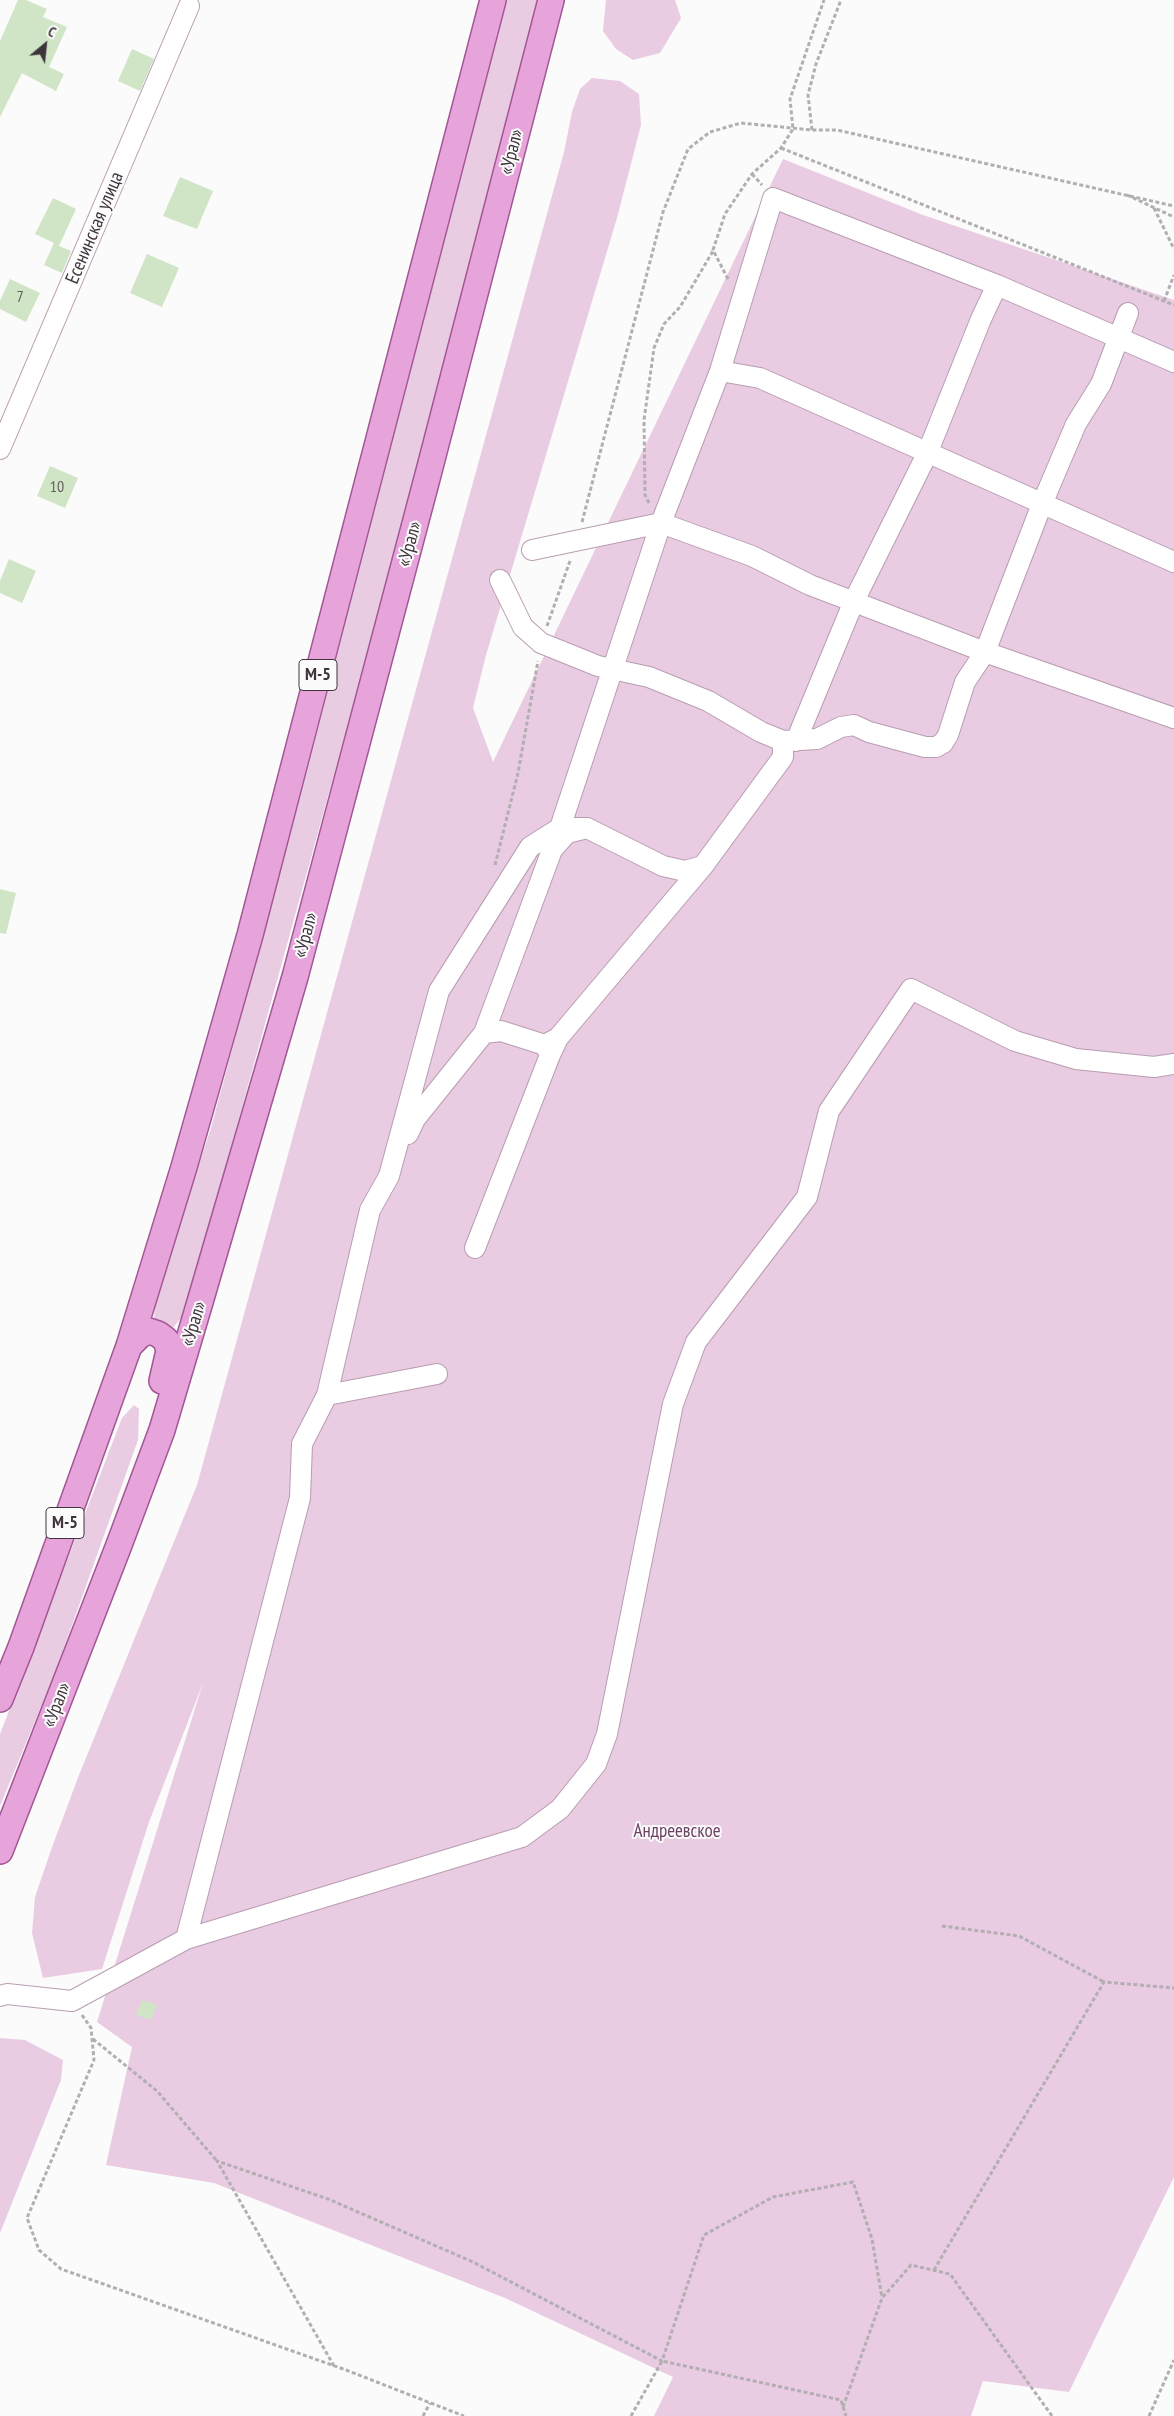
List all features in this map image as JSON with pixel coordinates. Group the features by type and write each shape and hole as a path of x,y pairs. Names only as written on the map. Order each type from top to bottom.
{"main road":[{"name":"М-5","path":"0,1699 21,1647 129,1346 184,1167 250,934 493,0"},
{"name":"«Урал»","path":"0,1851 162,1430 295,977 430,472 551,0"},
{"path":"119,1545 115,1531 117,1513 165,1373 169,1351 166,1340 158,1334 149,1331 140,1335 129,1346"}],"street":[{"name":"Есенинская улица","path":"0,449 189,6"},
{"path":"560,828 661,523 720,371 772,198 997,285 1174,362"},
{"path":"475,1248 551,1046 703,866 783,757 854,601 927,454 981,319 997,285"},
{"path":"500,580 522,627 541,643 598,666 649,677 699,697 761,732 790,741 816,739 841,727 854,725 869,732 925,747 936,747 943,743 948,735 965,682 985,652 1042,504 1076,424 1101,384 1117,336 1128,312"},
{"path":"720,371 760,378 927,454 1174,562"},
{"path":"532,550 661,523 752,556 810,585 985,652 1174,718"},
{"path":"389,1176 439,991 530,847 560,828 587,828 663,866 685,871 703,866"},
{"path":"186,1939 300,1498 302,1444 327,1395 370,1210 389,1176 415,1119 484,1033 552,850 567,834 587,828"},
{"path":"2,1993 72,2001 186,1939 522,1836 560,1809 596,1764 607,1734 673,1404 696,1342 806,1197 829,1111 911,989 1015,1041 1067,1057 1154,1068 1174,1064"},
{"path":"484,1033 502,1031 551,1046"},
{"path":"327,1395 437,1374"}],"path":[{"path":"661,523 645,495 644,420 654,348 664,324 680,307 713,250 724,214 752,174 780,148 793,129 790,99 824,0"},
{"path":"812,130 808,95 816,64 842,0"},
{"path":"494,870 518,773 541,643 577,541 602,454 663,212 688,149 710,132 741,123 793,129 837,130 1120,192 1174,206"},
{"path":"780,148 1174,305"},
{"path":"1120,192 1174,217"},
{"path":"1154,208 1174,249"},
{"path":"713,250 740,302"},
{"path":"1164,301 1174,275"},
{"path":"942,1926 1019,1936 1104,1982 1174,1988"},
{"path":"934,2270 1104,1982"},
{"path":"72,2001 91,2028 94,2060 27,2218 39,2250 61,2269 334,2366 464,2416"},
{"path":"92,2038 157,2092 217,2161 334,2366"},
{"path":"217,2161 328,2199 473,2262 662,2361 841,2400 846,2416"},
{"path":"630,2416 662,2361 704,2235 773,2197 853,2182 872,2239 882,2298"},
{"path":"843,2406 882,2298 911,2265 950,2274 1052,2416"},
{"path":"1149,2416 1174,2360"},
{"path":"423,2416 430,2403"}],"green space":[{"path":"507,0 540,0 395,554 185,1313 172,1329 154,1322 155,1300 211,1128 307,772"},
{"path":"606,0 675,0 681,18 660,53 633,60 616,49 603,31"},
{"name":"Андреевское","path":"592,78 620,81 639,94 641,125 617,218 486,655 473,708 493,762 783,159 923,215 1174,300 1174,2177 1069,2392 983,2381 971,2416 654,2416 673,2377 505,2298 214,2183 106,2165 132,2047 97,2022 203,1683 149,1822 102,1969 43,1978 32,1933 35,1897 51,1850 79,1775 197,1485 564,152 572,112 580,89"},
{"path":"134,1405 139,1409 138,1440 56,1670 0,1806 0,1734 122,1418"},
{"path":"0,2038 25,2040 63,2060 61,2080 0,2233"}],"building":[{"path":"18,0 26,0 47,9 43,17 67,27 49,67 64,74 56,91 22,73 0,117 0,41"},
{"path":"132,49 154,59 140,91 118,81"},
{"path":"180,177 213,191 197,229 163,216"},
{"path":"53,198 76,209 59,246 71,251 62,273 44,265 54,243 35,234"},
{"path":"147,254 179,268 162,307 130,293"},
{"path":"10,279 40,293 26,322 0,309 0,301"},
{"path":"50,466 78,478 65,508 37,496"},
{"path":"9,559 36,571 22,603 0,593 0,581"},
{"path":"0,889 16,893 6,934 0,933"},
{"path":"142,2000 157,2005 151,2020 136,2015"}]}
